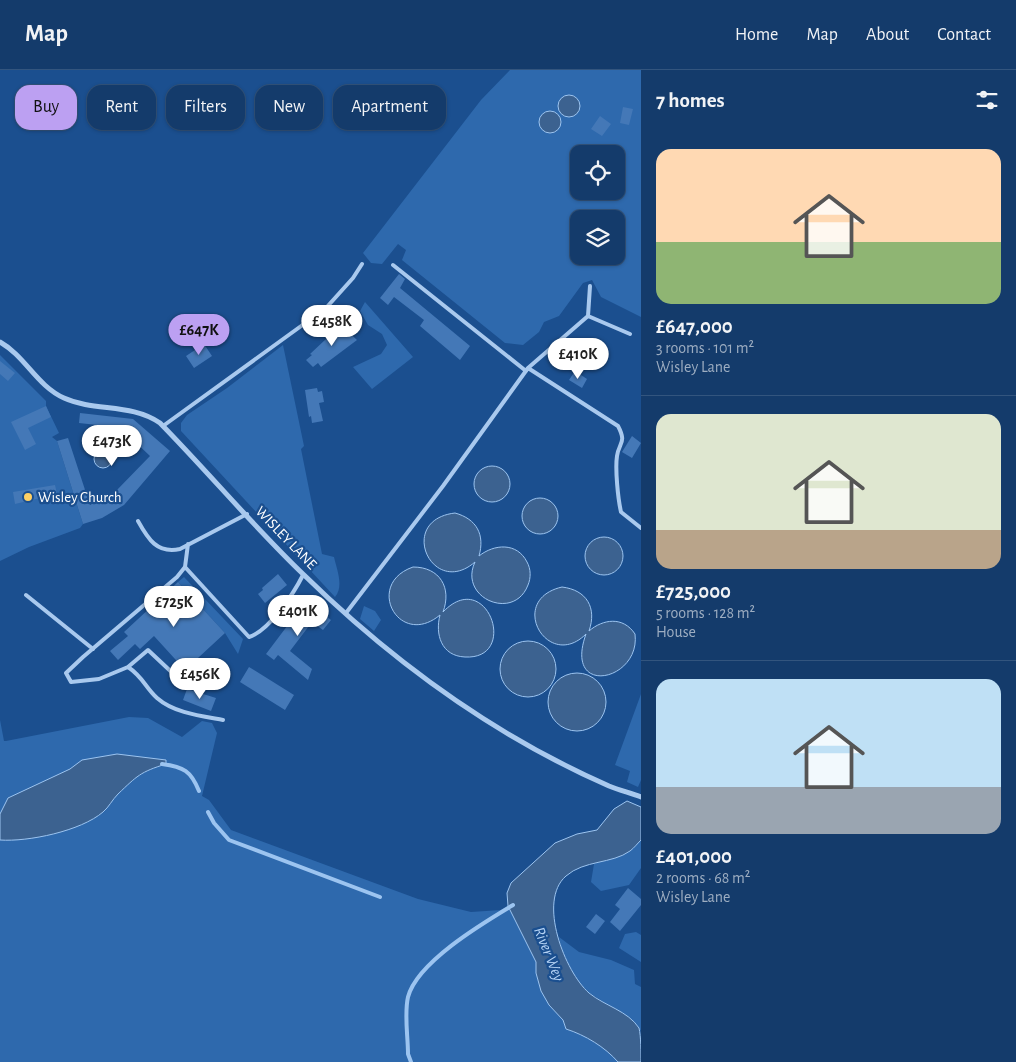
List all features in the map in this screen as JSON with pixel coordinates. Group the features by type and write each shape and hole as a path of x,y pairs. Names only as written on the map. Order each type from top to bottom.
{"street":[{"name":"WISLEY LANE","path":"0,342 57,394 78,402 135,411 153,418 163,426 303,575 429,683 473,712 573,768 608,785 641,797"}],"lane":[{"path":"163,426 326,308 353,278 362,264"},
{"path":"393,265 527,369 618,426 623,435 622,446 617,454 618,498 621,512 641,527"},
{"path":"346,612 438,494 527,369 588,316 590,286"},
{"path":"588,316 630,334"},
{"path":"138,521 147,537 162,550 171,551 246,514"},
{"path":"188,544 185,567 66,673 71,682 99,679 128,667 148,650 180,680 203,690"},
{"path":"185,567 249,637 262,631 295,592 303,575"},
{"path":"26,595 93,649"},
{"path":"128,667 140,675 157,698 178,710 223,720"}],"shaded area":[{"path":"510,70 641,70 641,317 601,297 592,280 583,283 559,316 544,322 539,332 523,345 505,343 402,260 406,250 398,244 382,264 371,263 363,253 481,100"},
{"path":"365,302 413,357 372,389 353,367 381,354 387,345 382,334 368,325 360,311"},
{"path":"283,345 304,446 301,449 322,554 334,557 338,572 339,588 335,597 181,431 181,423 187,415 227,388"},
{"path":"0,355 46,401 46,406 59,433 52,437 57,441 83,524 80,528 29,547 0,561"},
{"path":"184,577 243,639 238,654 225,633 178,582"},
{"path":"364,606 375,611 381,620 374,631 360,619"},
{"path":"641,694 641,780 638,787 627,782 630,771 615,765"},
{"path":"129,717 148,718 182,737 202,721 212,723 217,733 202,796 209,800 231,830 418,899 471,912 501,910 508,906 536,962 536,973 549,1005 563,1020 566,1029 594,1042 618,1062 0,1062 0,720 4,741 6,741"},
{"path":"641,840 641,868 629,885 601,891 591,882 594,864 629,852"},
{"path":"636,932 641,935 641,962 619,948 625,934"},
{"path":"559,937 579,952 611,960 634,970 635,984 641,987 641,1031 630,1019 591,994 579,983 566,961"}],"water":[{"path":"569,95 577,98 580,106 577,114 569,117 561,114 558,106 561,98"},
{"path":"550,111 558,114 561,122 558,130 550,133 542,130 539,122 542,114"},
{"path":"99,450 107,450 112,455 110,466 99,468 94,463 94,455"},
{"path":"492,466 505,471 510,484 505,497 492,502 479,497 474,484 479,471"},
{"path":"540,498 547,499 553,503 557,509 557,523 553,529 547,533 540,534 533,533 527,529 523,523 522,516 523,509 527,503 533,499"},
{"path":"455,513 469,519 478,529 481,541 479,556 491,549 505,547 517,551 523,556 528,565 530,576 528,585 521,596 511,602 501,603 490,601 481,595 474,586 472,575 475,562 459,571 445,571 434,565 427,554 424,541 427,529 437,519"},
{"path":"604,537 617,543 623,556 617,569 604,575 591,569 585,556 591,543"},
{"path":"413,567 430,571 442,580 446,595 443,612 459,601 473,600 484,607 491,618 494,632 491,645 482,654 465,657 450,653 439,636 440,615 425,623 412,624 401,619 393,610 389,599 391,586 398,575"},
{"path":"562,587 578,592 588,602 592,615 589,631 600,624 613,621 625,624 635,634 634,650 627,663 616,672 604,676 593,675 585,668 582,654 586,634 572,643 558,645 547,639 539,630 535,618 537,605 545,594"},
{"path":"522,641 534,641 544,645 552,653 556,669 552,685 544,693 534,697 522,697 512,693 504,685 500,675 500,663 504,653 512,645"},
{"path":"577,673 593,678 601,686 606,702 601,718 593,726 577,731 561,726 553,718 548,702 553,686 561,678"},
{"path":"117,754 166,760 166,764 139,775 118,794 103,812 82,825 39,837 0,840 0,814 8,798 70,769 82,760"},
{"name":"River Wey","path":"627,801 641,807 641,840 623,855 589,864 566,876 558,887 554,902 554,918 564,953 580,983 595,998 629,1017 639,1028 641,1062 618,1062 594,1042 566,1029 563,1020 549,1005 541,991 536,973 536,962 508,906 507,893 511,883 555,843 577,834 597,830 614,809"}],"building":[{"path":"623,107 633,109 629,125 620,123"},
{"path":"600,116 611,124 602,136 591,129"},
{"path":"399,274 405,279 400,288 470,346 460,360 420,326 424,320 394,297 388,305 380,298"},
{"path":"341,325 357,340 321,367 318,363 313,367 306,360 312,355 310,354"},
{"path":"204,344 212,356 194,368 186,356"},
{"path":"0,361 15,373 8,381 0,374"},
{"path":"575,371 587,379 582,388 569,380"},
{"path":"317,388 318,392 322,391 324,402 319,403 323,421 312,423 311,416 309,417 305,390"},
{"path":"46,406 51,417 28,428 36,444 25,450 11,422"},
{"path":"80,413 133,419 170,451 124,505 102,518 83,524 57,441 68,438 90,505 116,491 150,456 128,435 124,434 124,428 79,423"},
{"path":"632,436 641,443 632,458 622,452"},
{"name":"Wisley Church","path":"55,485 57,494 15,504 13,492"},
{"path":"278,574 287,585 265,603 258,594"},
{"path":"178,582 225,633 185,670 154,636 140,649 135,644 118,660 110,651 128,636 124,632"},
{"path":"306,601 331,620 323,630 312,622 290,651 312,669 308,680 278,655 274,660 266,654"},
{"path":"249,667 294,695 285,710 240,682"},
{"path":"187,689 216,698 211,711 183,700"},
{"path":"628,888 641,899 641,905 620,931 610,922 620,909 615,905"},
{"path":"596,914 605,921 595,934 586,927"}],"waterway":[{"path":"162,764 186,771 190,774 199,791"},
{"path":"208,812 214,823 229,840 380,897"},
{"path":"411,1062 408,1054 406,1011 408,997 414,984 437,957 485,922 513,905"}],"place":[{"name":"Wisley Church","path":"28,497"}]}
